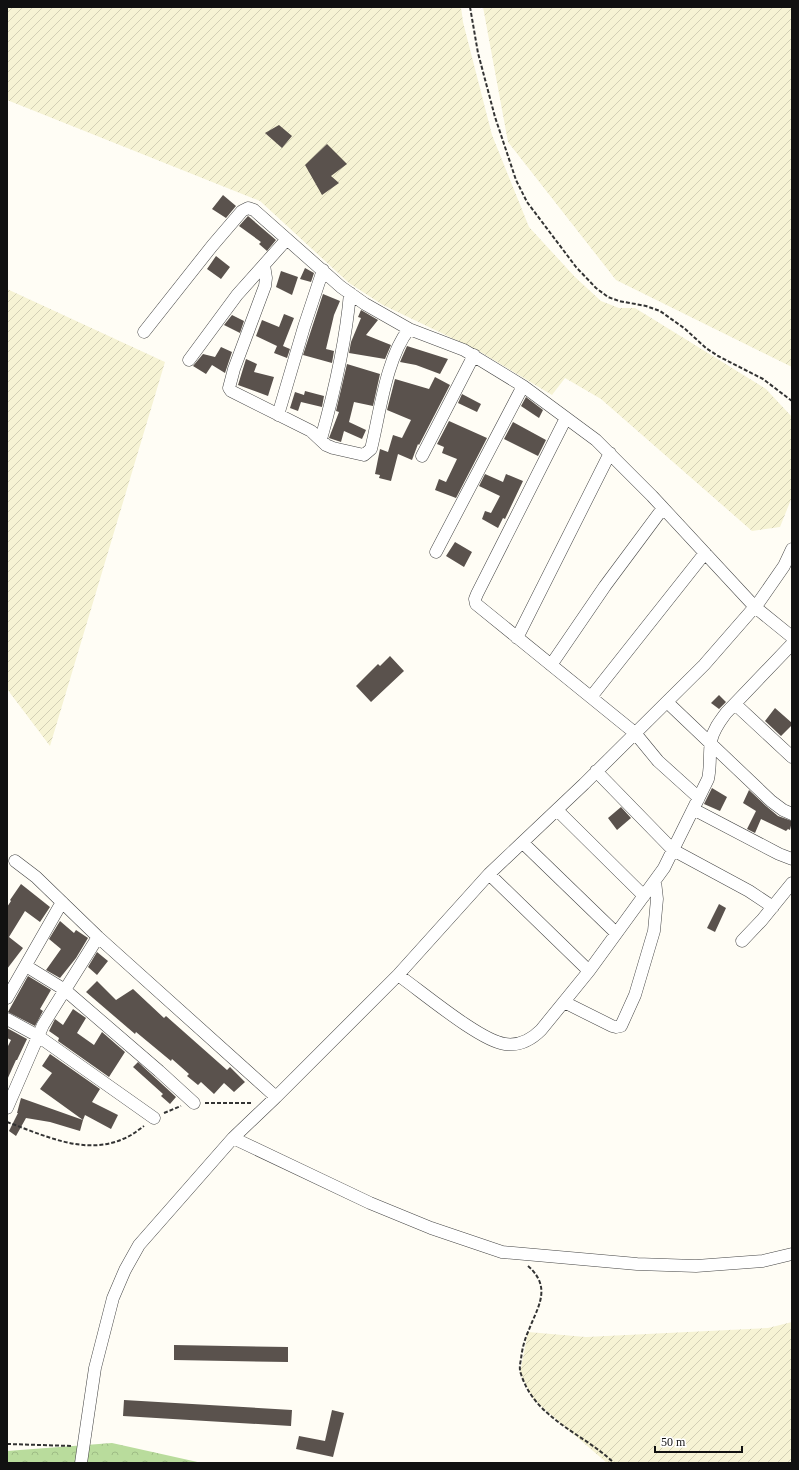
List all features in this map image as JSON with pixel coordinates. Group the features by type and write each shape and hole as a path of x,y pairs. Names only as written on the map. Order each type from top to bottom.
{"street":[{"path":"144,332 212,246 245,208 254,210 322,270 364,304 409,329 474,355 523,386 596,440 663,508 755,607 792,637"},
{"path":"189,360 237,295 287,239"},
{"path":"264,265 266,278 265,286 234,369 230,388 231,391 311,431 326,445 338,450 364,455 371,450 390,368 402,337 409,329"},
{"path":"278,415 322,270"},
{"path":"321,439 342,350 348,316 350,293"},
{"path":"422,456 474,355"},
{"path":"436,552 523,386"},
{"path":"566,418 475,598 476,604 636,733 658,761 699,798"},
{"path":"517,638 610,453"},
{"path":"551,665 663,508"},
{"path":"81,1463 95,1368 113,1298 124,1270 139,1245 233,1138 398,975 489,874 557,810 704,665 755,607 784,566 792,549"},
{"path":"591,697 705,553"},
{"path":"398,975 480,1034 499,1043 521,1043 535,1036 589,970 664,868 708,779 711,768 711,744 718,724 792,644"},
{"path":"667,702 771,801 783,810 792,814"},
{"path":"735,704 792,757"},
{"path":"596,771 673,850 773,907"},
{"path":"693,809 779,854 792,859"},
{"path":"557,810 644,896"},
{"path":"523,843 616,933"},
{"path":"15,860 36,877 98,937 273,1100"},
{"path":"489,874 589,970"},
{"path":"564,1002 612,1026 621,1026 635,995 654,931 657,899 654,881"},
{"path":"742,941 773,907 792,883"},
{"path":"7,998 62,902"},
{"path":"7,1108 38,1036 98,937"},
{"path":"26,966 65,990 194,1103"},
{"path":"7,1019 38,1036 154,1118"},
{"path":"233,1138 370,1204 431,1228 502,1252 637,1264 696,1266 763,1261 792,1254"}],"path":[{"path":"470,7 478,53 491,103 499,132 516,180 527,202 576,266 596,288 608,297 660,311 684,328 706,348 718,356 763,379 792,402"},
{"path":"7,1122 58,1141 84,1145 124,1139 154,1118 179,1107 194,1103 273,1100"},
{"path":"526,1265 534,1272 540,1282 542,1294 540,1304 528,1332 521,1355 520,1373 526,1387 543,1410 614,1463"},
{"path":"7,1444 84,1446"}],"shaded area":[{"path":"7,7 461,7 463,22 492,135 529,227 575,277 601,301 619,308 635,308 766,389 792,417 792,497 780,527 752,531 601,399 565,378 552,395 479,351 383,305 349,283 260,201 7,100"},
{"path":"483,7 792,7 792,367 616,280 508,142"},
{"path":"7,289 165,362 50,746 7,689"},
{"path":"792,1322 792,1463 607,1463 534,1400 520,1373 528,1332 586,1337 768,1328"}],"green space":[{"path":"112,1443 202,1463 7,1463 7,1451"}],"building":[{"path":"279,125 292,136 282,148 265,133"},
{"path":"327,144 347,164 331,176 339,183 322,195 305,165"},
{"path":"223,195 236,206 226,218 212,209"},
{"path":"248,216 276,240 267,251 259,244 261,242 239,226"},
{"path":"216,256 230,267 221,279 207,269"},
{"path":"305,268 314,273 311,282 300,279"},
{"path":"281,271 298,277 292,295 276,287"},
{"path":"323,294 340,301 334,315 326,349 334,351 332,363 303,355"},
{"path":"361,310 378,320 366,335 391,345 385,359 349,353 351,342 361,318 358,317"},
{"path":"284,314 294,318 283,346 290,349 287,358 274,353 277,346 256,336 262,320 279,327"},
{"path":"232,315 244,321 240,333 224,325"},
{"path":"407,346 448,359 440,374 416,365 400,362"},
{"path":"221,347 232,352 225,373 212,365 206,374 193,366 203,354 215,357"},
{"path":"246,359 257,364 254,372 274,377 268,396 238,385"},
{"path":"347,364 380,374 373,406 354,402 349,422 366,430 362,439 344,431 341,442 329,438 339,412 336,411"},
{"path":"435,377 450,385 419,445 418,444 412,460 398,454 391,481 379,478 380,475 375,474 380,449 388,452 393,435 402,438 411,420 387,410 395,379 429,389"},
{"path":"305,391 324,396 322,407 301,402 298,411 290,408 295,392 304,395"},
{"path":"462,394 481,404 477,412 458,403"},
{"path":"526,397 543,410 539,418 521,406"},
{"path":"449,421 487,438 456,498 435,490 439,479 446,482 457,459 442,453 444,447 437,444"},
{"path":"513,422 546,440 538,456 504,439"},
{"path":"485,474 503,482 506,474 523,481 505,519 503,518 498,528 482,519 485,511 491,513 500,496 479,486"},
{"path":"455,542 472,552 464,567 446,556"},
{"path":"390,656 404,671 371,702 356,686 378,664 380,666"},
{"path":"719,695 726,702 719,709 711,703"},
{"path":"775,708 792,723 792,725 781,736 765,721"},
{"path":"712,788 727,797 720,811 704,804"},
{"path":"749,790 778,816 792,821 790,830 788,829 786,831 761,819 755,833 747,829 756,811 743,803"},
{"path":"621,807 631,818 617,830 608,818"},
{"path":"21,884 50,907 40,922 25,911 9,937 23,948 7,969 7,907"},
{"path":"719,904 726,908 715,932 707,928"},
{"path":"60,921 74,933 76,930 88,938 76,958 60,978 46,970 61,949 49,939"},
{"path":"97,952 108,961 97,975 88,967"},
{"path":"28,976 51,990 40,1009 43,1011 35,1026 8,1012"},
{"path":"97,981 116,1000 133,989 164,1018 166,1016 227,1070 230,1067 245,1082 234,1092 224,1083 214,1094 201,1082 198,1085 187,1076 189,1074 172,1059 171,1061 136,1032 135,1034 86,992"},
{"path":"73,1009 86,1018 77,1033 94,1045 102,1032 125,1052 109,1077 58,1041 59,1038 49,1031 55,1019 63,1025"},
{"path":"7,1028 27,1039 7,1080 7,1048 11,1040 7,1038"},
{"path":"50,1054 100,1089 92,1102 118,1115 111,1129 85,1115 83,1120 40,1089 52,1073 42,1066"},
{"path":"138,1062 176,1097 170,1104 161,1096 163,1094 133,1067"},
{"path":"21,1098 83,1120 80,1131 50,1122 26,1118 16,1136 9,1131 18,1113"},
{"path":"174,1345 288,1347 288,1362 174,1360"},
{"path":"124,1400 292,1410 291,1426 123,1416"},
{"path":"332,1410 344,1413 333,1457 296,1449 299,1436 325,1441"}]}
